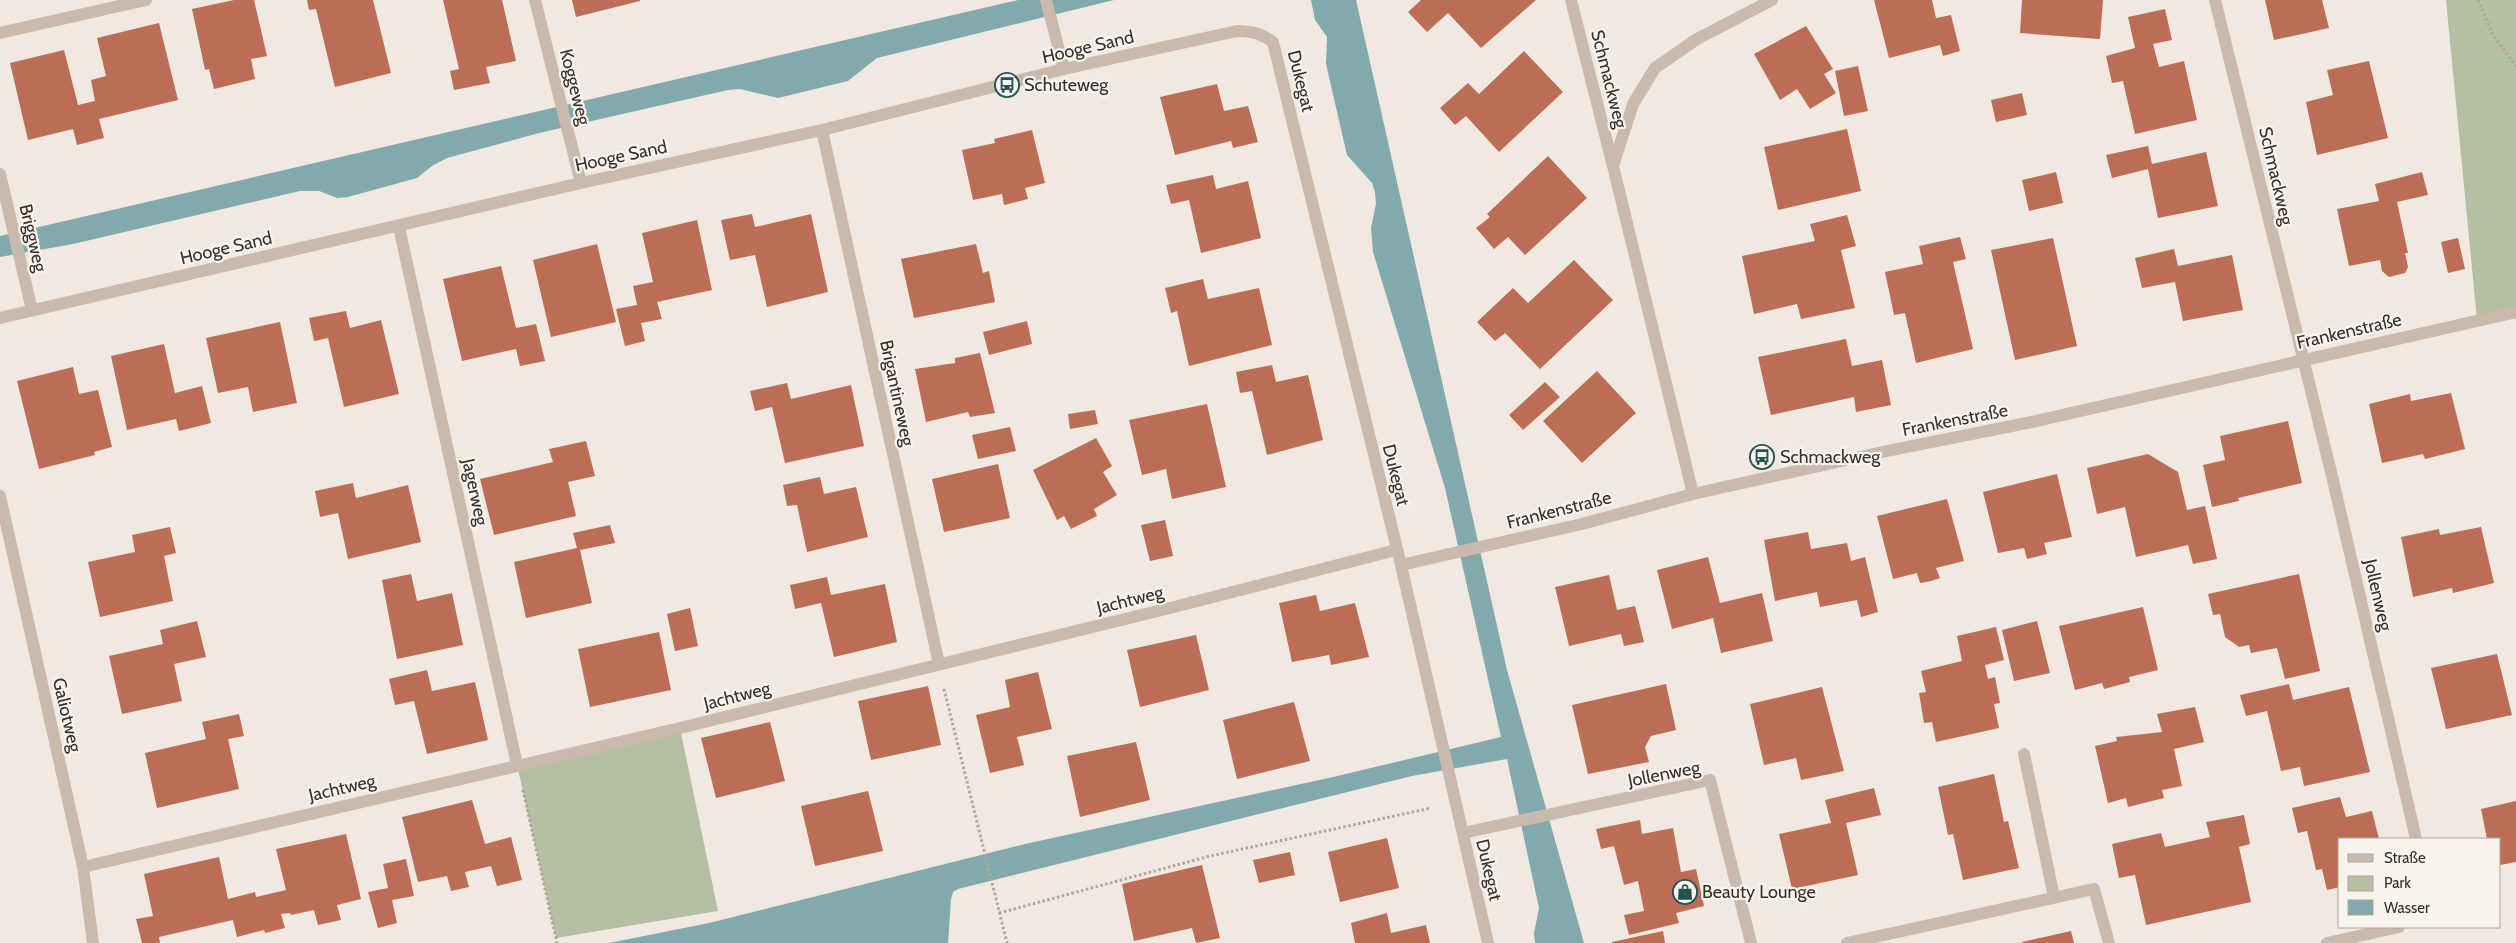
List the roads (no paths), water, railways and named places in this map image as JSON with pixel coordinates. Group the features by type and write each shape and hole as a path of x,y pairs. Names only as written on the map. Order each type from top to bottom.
{"street":[{"path":"0,32 146,0"},
{"name":"Koggeweg","path":"535,0 581,183"},
{"path":"1046,0 1064,69"},
{"name":"Schmackweg","path":"1571,0 1693,494"},
{"name":"Schmackweg","path":"1613,166 1633,104 1655,68 1697,39 1772,0"},
{"name":"Schmackweg","path":"2216,0 2282,277 2304,360"},
{"name":"Hooge Sand","path":"0,318 399,227 581,183 822,130 1064,69 1238,31 1250,31"},
{"name":"Dukegat","path":"1250,31 1273,42 1401,565 1488,943"},
{"name":"Brigantineweg","path":"822,130 938,664"},
{"name":"Briggweg","path":"0,174 32,310"},
{"name":"Jagerweg","path":"399,227 517,766"},
{"name":"Frankenstraße","path":"1401,565 1582,524 1693,494 1888,450 2032,422 2516,312"},
{"name":"Jollenweg","path":"2304,360 2416,838"},
{"name":"Galiotweg","path":"0,496 83,867 93,943"},
{"name":"Jachtweg","path":"83,867 680,728 1174,607 1396,550"},
{"path":"2024,754 2054,897"},
{"name":"Jollenweg","path":"1463,833 1710,780 1751,943"},
{"path":"1847,943 2094,889 2109,943"},
{"path":"2327,943 2394,928"}],"water":[{"path":"1018,0 1114,0 877,58 848,81 778,98 740,89 728,90 539,133 447,158 432,166 417,178 348,197 337,198 319,191 300,191 73,244 0,257 0,236"},
{"path":"1311,0 1356,0 1507,670 1584,943 1535,943 1534,933 1539,908 1507,759 1412,776 958,889 953,892 951,899 948,943 609,943 709,923 1025,844 1333,777 1501,737 1445,488 1373,252 1371,228 1376,204 1375,192 1372,183 1347,155 1326,64 1327,37 1315,20"}],"place":[{"name":"Schuteweg","path":"1007,85"},
{"name":"Schmackweg","path":"1762,457"},
{"name":"Beauty Lounge","path":"1685,892"}]}
